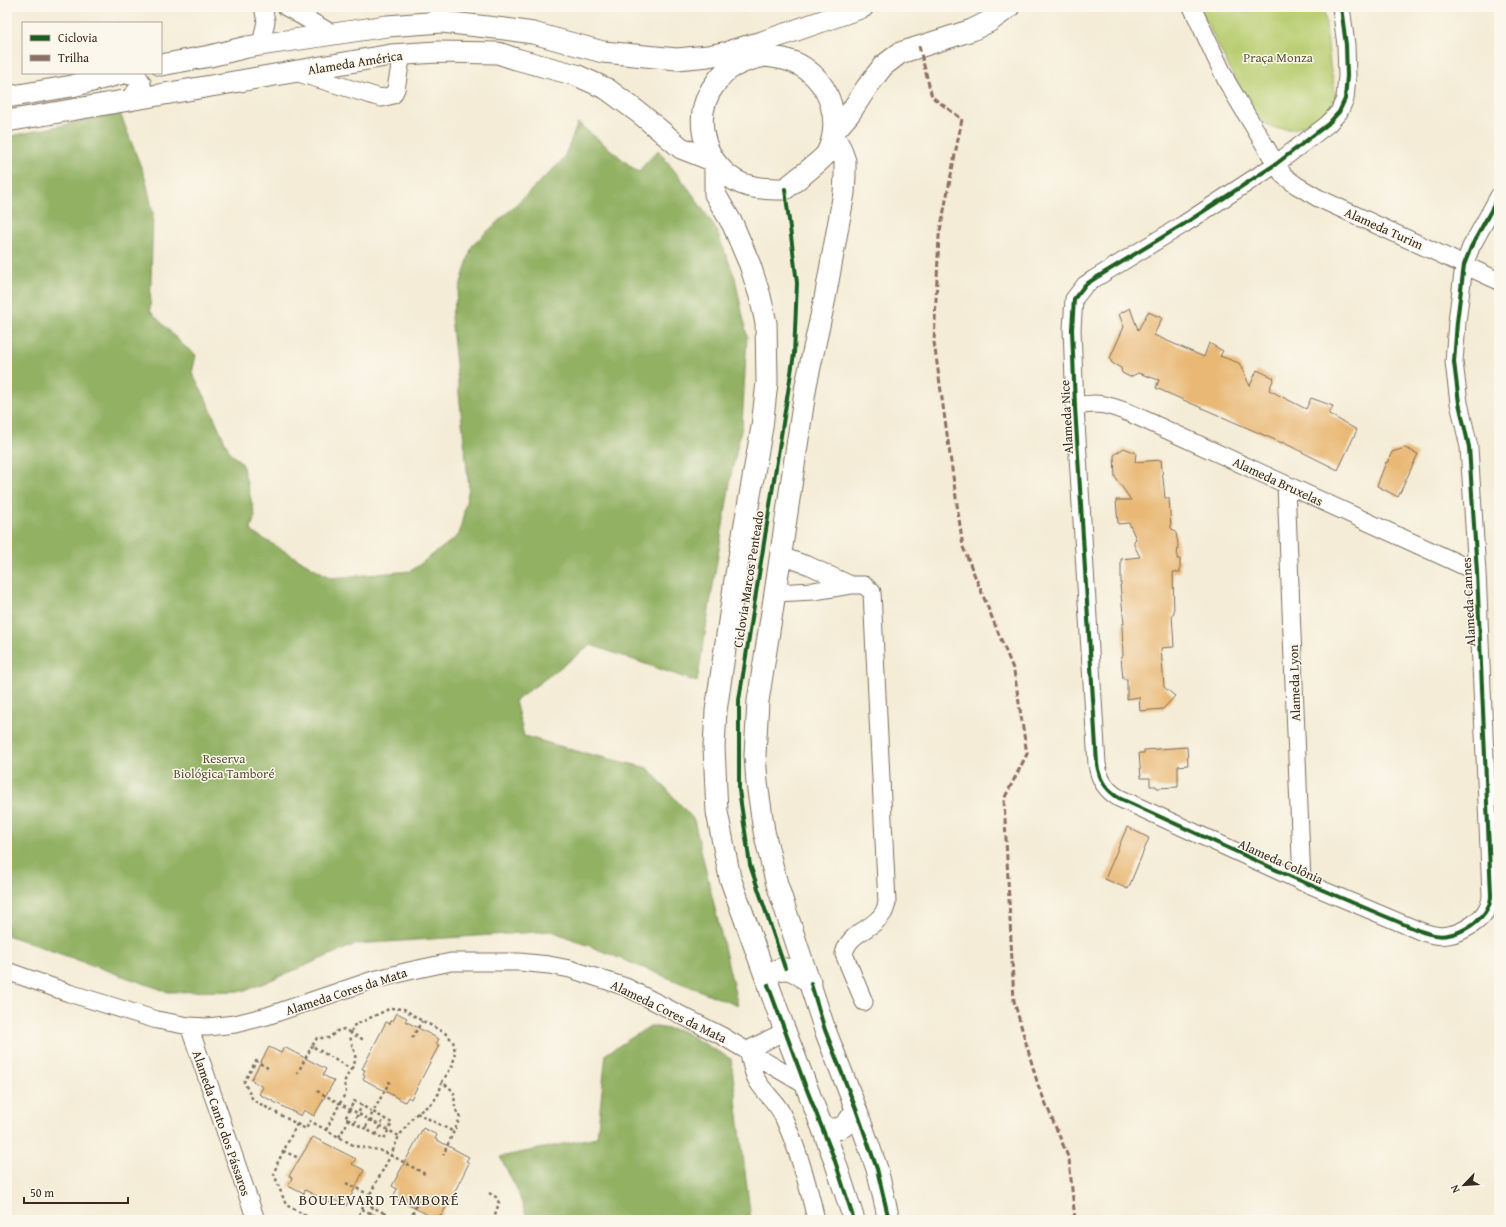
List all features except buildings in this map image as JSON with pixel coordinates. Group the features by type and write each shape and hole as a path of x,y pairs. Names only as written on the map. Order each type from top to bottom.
{"main road":[{"path":"162,65 261,45 388,26 440,15 505,29 533,33 603,52 677,59 723,53 762,42 863,7"},
{"path":"833,134 850,113 883,66 900,53 972,30 990,21 1009,7"},
{"path":"746,60 762,42"},
{"name":"Alameda América","path":"7,121 402,54 438,52 498,53 576,75 607,89 642,115 680,148 715,194 733,225 750,265 760,296 766,323 768,382 762,427 735,580 716,711 714,748 717,812 730,878 805,1085 834,1158 854,1220"},
{"path":"723,53 746,60"},
{"path":"210,56 197,66 197,72 199,80 204,84 213,85"},
{"path":"765,56 785,58 807,70 817,79 828,95 833,114 833,134 826,155 785,189 750,187 730,177 714,162 703,139 702,115 709,92 724,72 746,60 765,56"},
{"path":"7,97 72,86 119,74"},
{"path":"130,74 135,75 140,83 140,90 130,100"},
{"path":"850,113 845,161 844,193 825,298 806,385 758,701 755,755 759,807 770,857 825,1030 856,1109 877,1169 889,1220"},
{"path":"833,134 845,161"},
{"name":"Alameda América","path":"680,148 714,162"},
{"path":"714,162 715,194"},
{"path":"768,984 770,974 774,971 785,968 797,973 811,984"},
{"path":"819,1120 824,1128 834,1130 848,1124 856,1109"}],"street":[{"path":"261,45 266,21 263,7"},
{"path":"286,7 333,34"},
{"path":"1192,7 1227,82 1276,164 1328,124 1339,112 1345,99 1347,76 1346,45 1341,7"},
{"path":"295,72 381,98 393,95 396,89 402,54"},
{"name":"Alameda Turim","path":"1276,164 1284,176 1318,198 1499,281"},
{"name":"Alameda Nice","path":"1100,778 1096,754 1075,407 1072,329 1072,310 1074,299 1085,285 1184,224 1276,164"},
{"name":"Alameda Cannes","path":"1465,929 1486,912 1491,895 1477,572 1469,447 1459,403 1454,362 1456,322 1464,265 1471,247 1499,196"},
{"name":"Alameda Bruxelas","path":"1075,407 1094,403 1121,409 1477,572"},
{"name":"Alameda Lyon","path":"1286,485 1302,882"},
{"path":"781,556 810,566 851,585"},
{"path":"775,593 814,591 851,585 864,585 872,592 887,903 883,913 852,938 846,946 844,954 864,1002"},
{"name":"Alameda Colônia","path":"1100,778 1113,795 1119,798 1302,882 1420,931 1438,936 1448,935 1465,929"},
{"name":"Alameda Cores da Mata","path":"7,971 69,993 157,1020 189,1026 208,1027 235,1024 254,1019 370,981 451,962 519,962 570,968 626,988 695,1021 748,1050 805,1085"},
{"name":"Alameda Canto dos Pássaros","path":"189,1026 256,1220"},
{"path":"785,1031 748,1050 752,1067 758,1082 780,1110 789,1130 797,1150 816,1220"}],"path":[{"path":"326,1130 346,1092 344,1082 354,1064 355,1057 350,1037 353,1026 391,1008 404,1009 422,1021 445,1033 453,1041 453,1065 442,1082 439,1093 433,1102 417,1113 399,1136 391,1155 356,1220 348,1216 346,1220"},
{"path":"412,1038 422,1021"},
{"path":"297,1074 317,1038 329,1038 337,1031 344,1029 364,1040"},
{"path":"312,1046 351,1069"},
{"path":"268,1068 256,1061 244,1082 253,1100 306,1129 310,1121 355,1146 379,1150 425,1174"},
{"path":"365,1129 390,1081"},
{"path":"442,1082 454,1093 455,1108 460,1118 443,1155"},
{"path":"317,1091 399,1136"},
{"path":"354,1101 373,1112 392,1123 384,1139 345,1119 354,1101"},
{"path":"354,1124 362,1105"},
{"path":"417,1113 454,1132"},
{"path":"376,1135 384,1118"},
{"path":"339,1137 348,1120"},
{"path":"297,1124 277,1164 274,1174 286,1205 314,1220"},
{"path":"284,1151 299,1158"},
{"path":"346,1183 370,1195"},
{"path":"489,1193 496,1197 499,1203 493,1220"},
{"path":"403,1220 411,1217 420,1198"},
{"path":"365,1203 393,1219 398,1220"},
{"path":"358,1216 367,1220 374,1207"},
{"path":"362,1209 382,1220 384,1213"},
{"path":"300,1220 303,1214"},
{"path":"335,1220 336,1218 340,1220"}],"green space":[{"name":"Praça Monza","path":"1199,7 1324,7 1330,65 1336,96 1328,112 1317,119 1294,129 1273,128 1259,119 1245,99"},
{"name":"Reserva Biológica Tamboré","path":"120,113 146,180 153,213 150,311 184,346 196,355 192,373 205,397 230,453 242,463 255,516 251,528 252,532 331,578 411,571 459,535 469,488 451,317 472,246 563,160 578,123 638,172 658,150 689,189 716,229 735,278 747,336 742,426 732,471 697,682 591,645 515,701 524,736 580,752 648,768 694,820 738,1006 552,931 356,944 245,991 168,992 7,935 7,137"},
{"path":"650,1026 682,1031 731,1059 751,1220 528,1220 517,1189 500,1157 597,1137 606,1054"}],"marked path":[{"path":"919,46 932,97 962,119 939,236 934,342 963,547 1014,671 1027,754 1004,799 1014,1001 1038,1085 1069,1159 1075,1220"}],"cycle path":[{"path":"1341,7 1346,45 1347,76 1345,99 1339,112 1328,124 1276,164 1184,224 1085,285 1074,299 1072,329 1075,407 1097,764 1099,775 1106,788 1119,798 1294,878 1420,931 1444,936 1459,932 1471,926 1485,912 1491,897 1477,572 1469,447 1459,403 1454,362 1464,265 1471,247 1499,196"},
{"name":"Ciclovia Marcos Penteado","path":"785,189 797,283 794,354 739,700 739,790 750,865 785,968"},
{"path":"811,984 825,1030 856,1109 877,1169 889,1220"},
{"path":"768,985 834,1158 854,1220"}],"district":[{"name":"BOULEVARD TAMBORÉ","path":"379,1200"}]}
